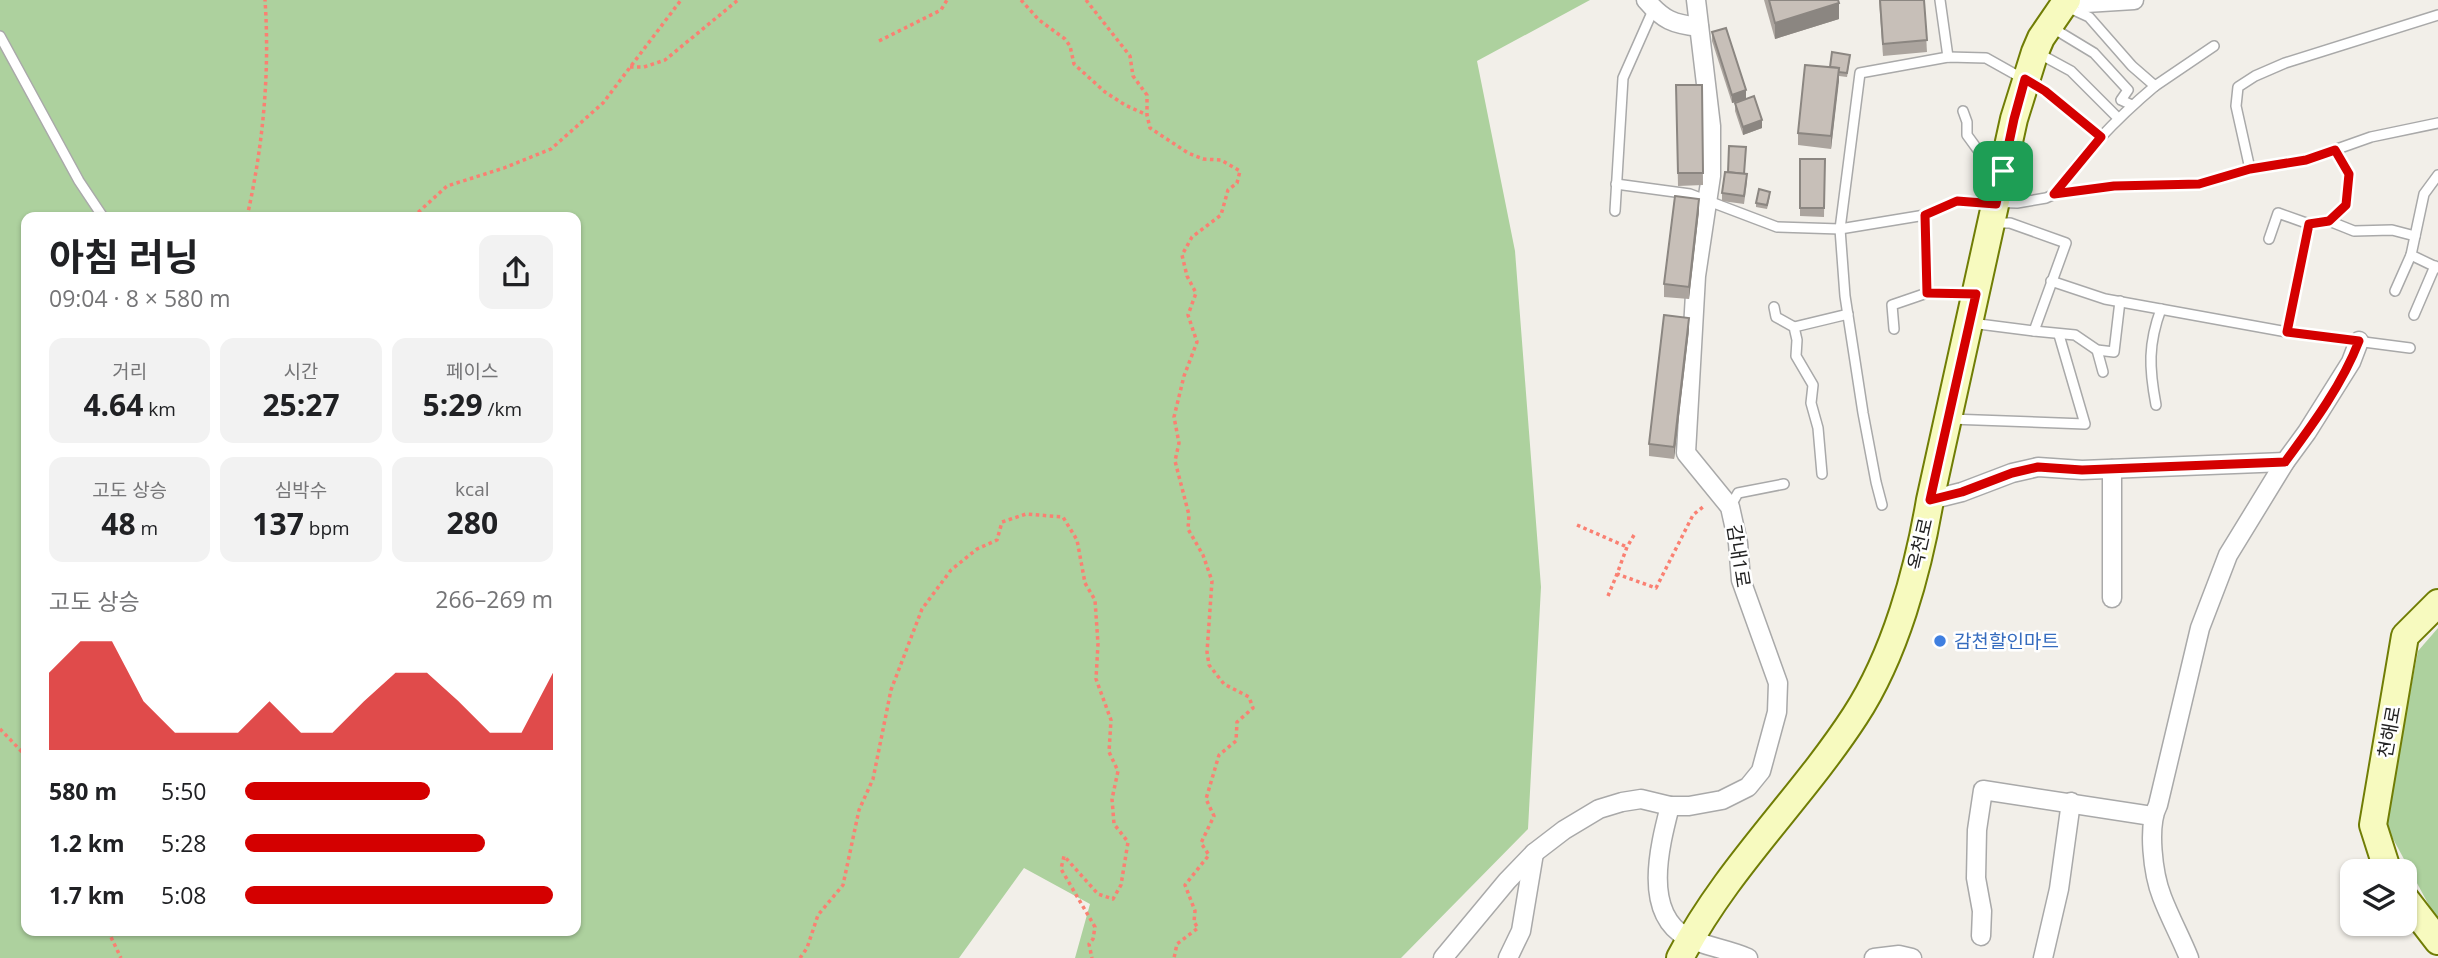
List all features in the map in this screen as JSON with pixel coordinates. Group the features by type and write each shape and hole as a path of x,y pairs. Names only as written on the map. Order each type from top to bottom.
{"street":[{"name":"감내1로","path":"1443,958 1534,853 1564,830 1599,809 1641,799 1670,806 1689,806 1722,800 1748,787 1761,771 1777,712 1778,683 1741,580 1738,543 1725,500 1686,453 1696,276 1711,176 1711,126 1696,0"},
{"path":"2066,8 2086,3 2133,0"},
{"path":"1650,4 1677,25 1699,27"},
{"name":"옥천로","path":"1685,948 1732,877 1855,716 1877,677 1902,614 1923,539 2025,79 2035,51 2066,8"},
{"path":"2189,958 2161,896 2153,849 2152,816 2158,804 2200,628 2228,555 2343,374 2359,341"},
{"path":"1930,500 2038,467 2112,469 2285,462"},
{"path":"2112,469 2112,598"},
{"name":"천해로","path":"2384,859 2373,825 2406,636 2438,603"},
{"path":"1982,936 1982,911 1976,878 1983,790 2152,816"},
{"path":"2043,958 2059,889 2071,802"},
{"path":"1670,806 1658,857 1658,886 1665,914 1680,933 1685,948 1748,958"},
{"path":"1508,958 1521,931 1534,853"},
{"path":"2417,914 2438,941"},
{"path":"1874,958 1899,955 1912,958"}],"lane":[{"path":"1940,0 1948,57"},
{"path":"1615,211 1623,78 1650,4"},
{"path":"2066,8 2089,17 2132,66 2155,86"},
{"path":"2066,8 2094,53 2128,90 2121,100 2132,105"},
{"path":"2250,169 2236,106 2238,87 2285,63 2438,15"},
{"path":"0,36 73,170 100,212"},
{"path":"2054,194 2101,137 2132,105 2214,46"},
{"path":"2035,51 2071,71 2118,118"},
{"path":"1882,505 1863,413 1848,314 1840,229 1860,73 1948,57 1986,58 2045,91 2101,137"},
{"path":"1963,111 1967,122 1966,135 1990,168 2003,171"},
{"path":"1994,213 2017,203 2054,194 2114,186 2199,184 2250,169 2306,160 2371,137 2438,123"},
{"path":"2329,221 2346,205 2349,174 2335,150"},
{"path":"2395,291 2411,255 2424,194 2438,175"},
{"path":"1616,184 1690,194 1777,227 1840,229 1925,215 1957,201 1994,213 2010,223 2066,243 2034,331"},
{"path":"2269,239 2278,213 2309,224 2329,221 2354,231 2392,230 2415,236"},
{"path":"1925,215 1927,293"},
{"path":"2287,332 2309,224"},
{"path":"2411,255 2437,267 2414,315"},
{"path":"2051,281 2105,299 2287,332 2410,348"},
{"path":"1894,329 1892,305 1927,293 1976,294"},
{"path":"1969,323 2075,335 2097,350 2114,352 2120,301"},
{"path":"1774,307 1776,317 1794,327 1848,314"},
{"path":"2156,405 2150,372 2156,323 2161,309"},
{"path":"1794,327 1796,356 1813,385 1811,403 1818,428 1822,474"},
{"path":"1949,419 2085,424 2059,334"},
{"path":"2097,350 2103,372"},
{"path":"1725,500 1738,493 1784,484"}],"path":[{"path":"248,212 265,114 265,0"},
{"path":"418,212 447,186 504,169 551,149 603,103 681,0"},
{"path":"630,67 644,67 665,60 738,0"},
{"path":"879,41 940,10 947,0"},
{"path":"1021,0 1039,20 1065,39 1070,46 1074,64 1105,92 1125,105 1147,114"},
{"path":"1086,0 1130,56 1133,76 1147,95 1150,128 1188,153 1203,159 1221,160 1240,171 1237,183 1228,190 1222,215 1192,237 1182,255 1187,276 1196,293 1188,315 1196,342 1174,417 1179,443 1175,461 1189,515 1188,529 1203,555 1212,581 1207,652 1209,665 1224,684 1250,697 1253,708 1237,722 1236,741 1219,755 1206,799 1214,816 1201,843 1209,855 1185,886 1195,911 1198,928 1177,944 1174,958"},
{"path":"1618,574 1656,588 1693,515 1725,500"},
{"path":"800,958 807,948 818,915 843,885 859,810 873,779 891,690 922,609 951,570 977,549 997,540 1002,522 1026,514 1063,517 1077,540 1085,583 1095,600 1098,644 1096,679 1111,720 1109,752 1118,771 1112,799 1114,824 1128,842 1121,885 1113,899 1098,894 1064,856 1061,869 1095,927 1093,939 1089,944 1092,958"},
{"path":"1577,525 1627,547"},
{"path":"1608,596 1634,535"},
{"path":"0,729 21,751"},
{"path":"110,936 121,958"}],"green space":[{"path":"0,0 1590,0 1477,61 1515,251 1541,587 1528,829 1401,958 1075,958 1090,904 1024,868 959,958 0,958"},
{"path":"2438,628 2438,922 2417,883 2417,859 2404,859 2385,824 2418,651"}],"building":[{"path":"1769,0 1838,0 1839,3 1775,23"},
{"path":"1880,0 1924,0 1927,40 1883,44"},
{"path":"1726,28 1746,90 1732,95 1712,32"},
{"path":"1832,52 1850,55 1847,73 1830,67"},
{"path":"1805,65 1839,68 1831,136 1798,133"},
{"path":"1676,85 1702,85 1703,173 1678,173"},
{"path":"1754,96 1762,120 1743,127 1735,103"},
{"path":"1729,146 1746,147 1744,174 1728,172"},
{"path":"1800,159 1825,159 1824,208 1800,208"},
{"path":"1725,172 1747,174 1744,196 1722,193"},
{"path":"1759,189 1770,192 1767,205 1756,203"},
{"path":"1675,196 1699,199 1689,287 1664,284"},
{"path":"1664,315 1689,318 1674,447 1649,444"}],"place":[{"name":"감천할인마트","path":"1940,641"}],"route":[{"path":"2025,79 2045,91 2101,137 2054,194 2114,186 2199,184 2250,169 2306,160 2335,150 2349,174 2346,205 2329,221 2309,224 2287,332 2359,341 2351,362 2285,462 2082,470 2038,467 1930,500 1976,294 1927,293 1925,215 1957,201 1996,204 2003,171 2025,79"}]}
